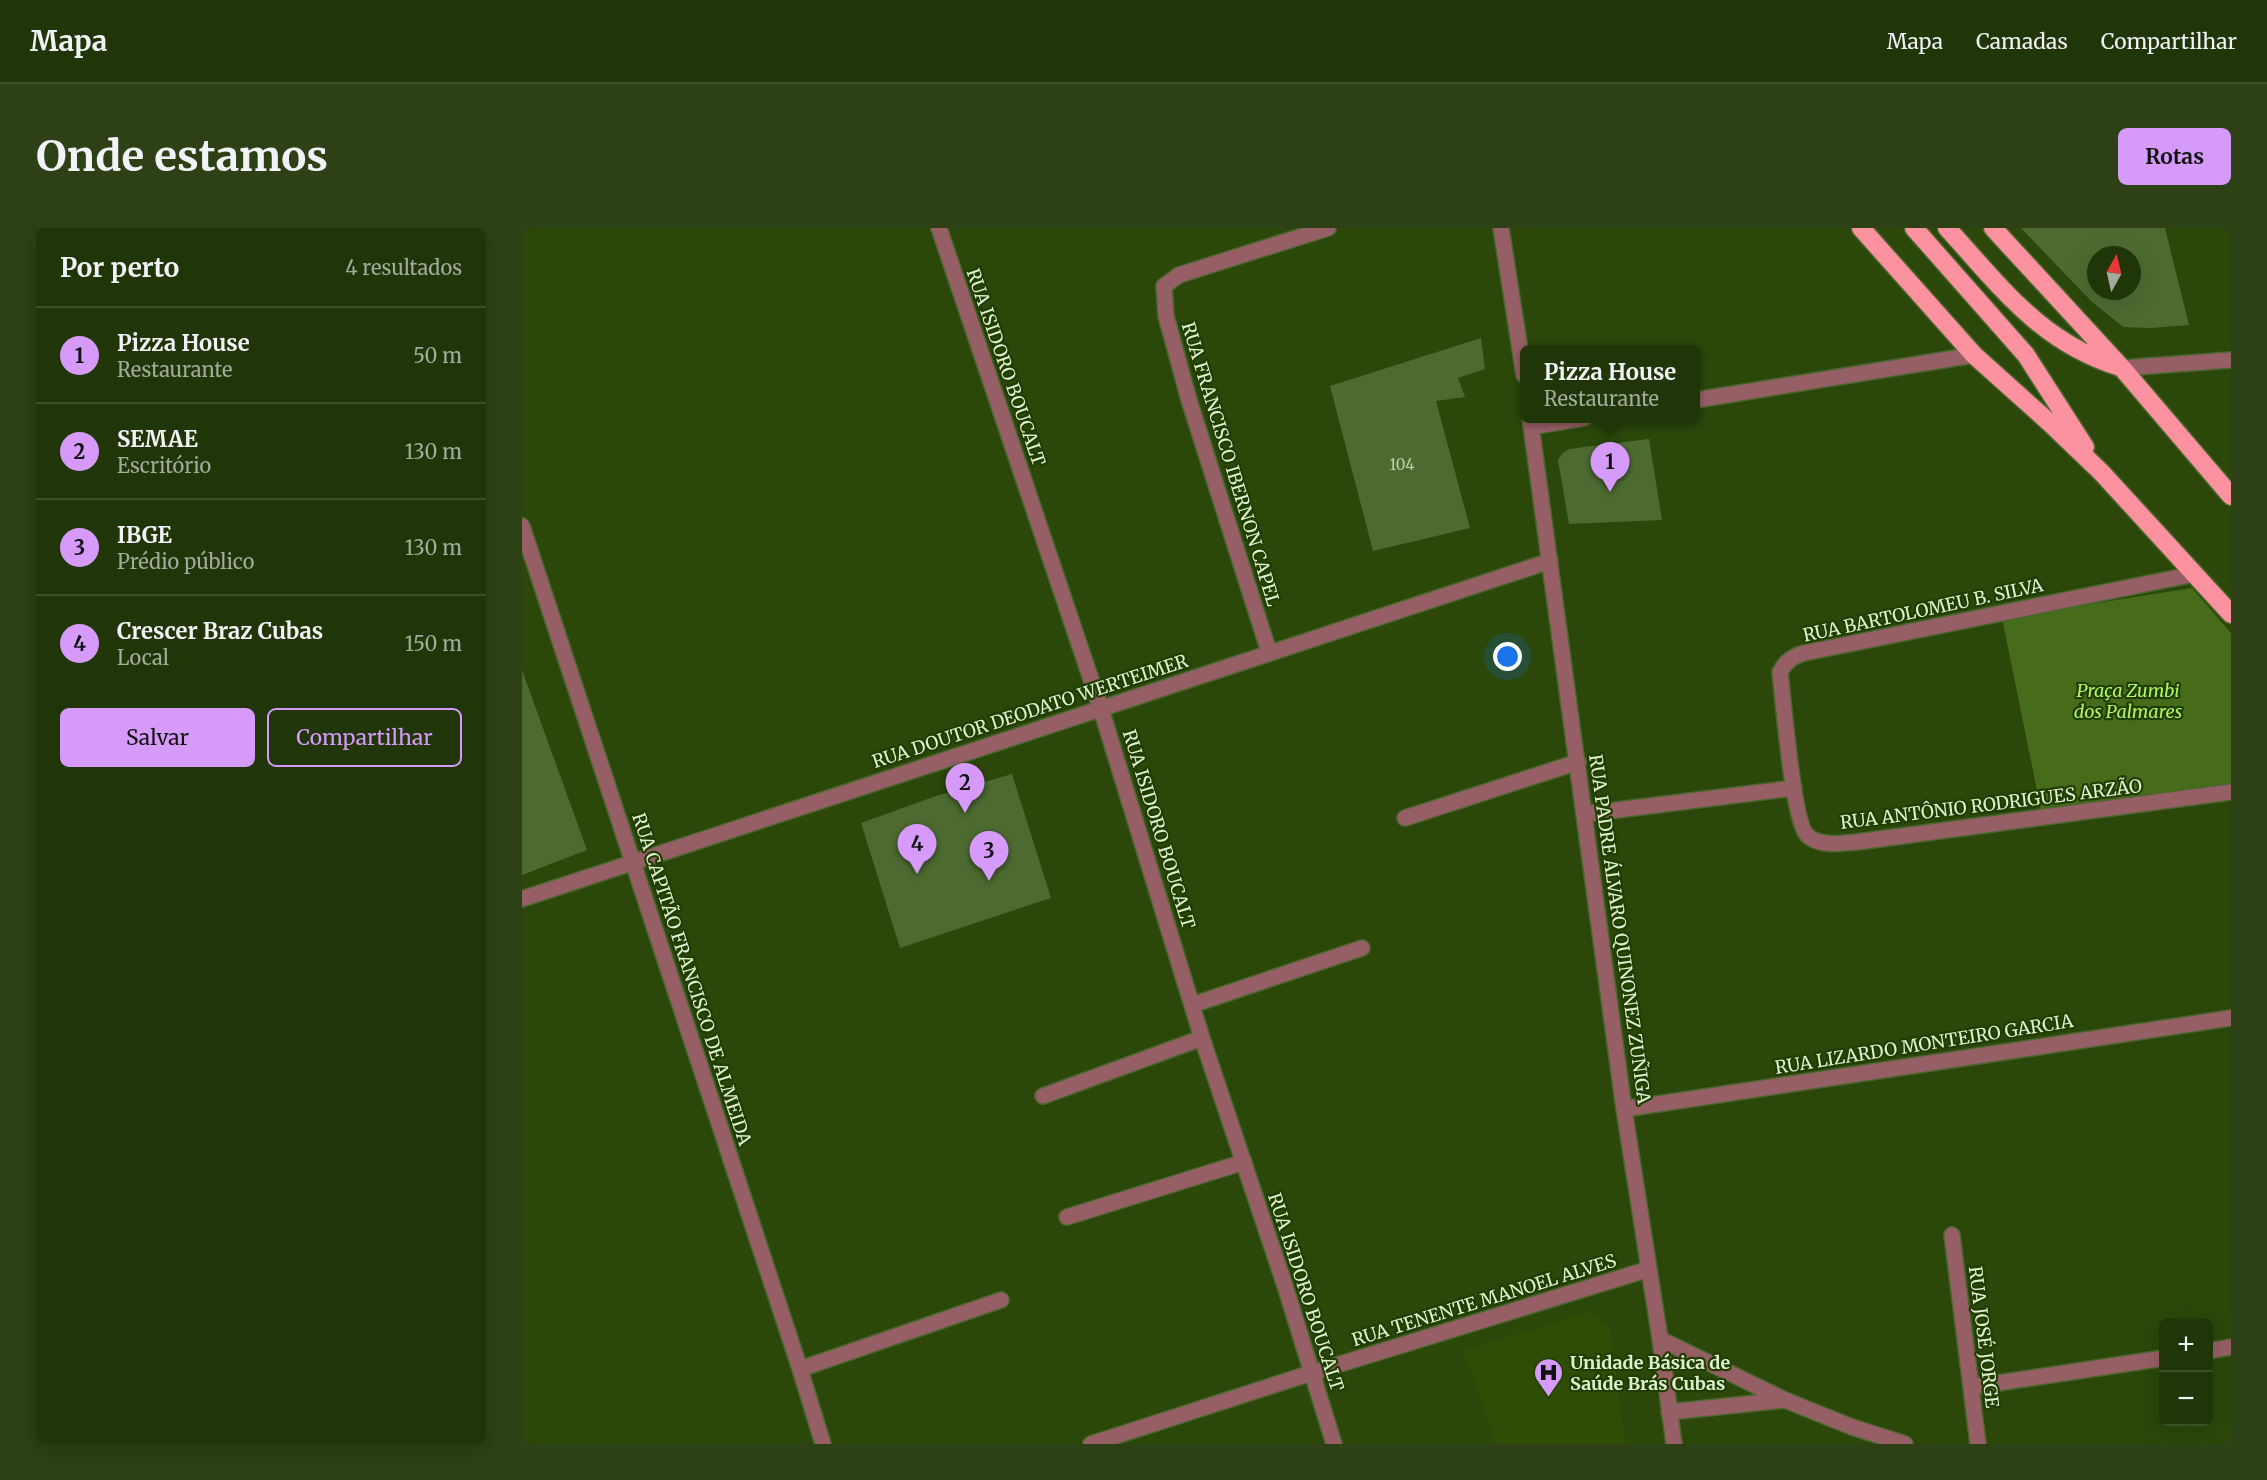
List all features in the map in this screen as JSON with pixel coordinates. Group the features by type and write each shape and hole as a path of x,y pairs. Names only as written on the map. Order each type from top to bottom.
{"highway":[{"path":"1861,228 1974,355 2051,423 2102,473 2231,614"},
{"path":"1914,228 2026,355 2102,473"},
{"path":"1947,228 2030,318 2076,349 2099,361 2122,368"},
{"path":"1993,228 2122,368 2231,496"}],"street":[{"name":"RUA ISIDORO BOUCALT","path":"939,228 1101,709 1202,1038 1334,1444"},
{"name":"RUA FRANCISCO IBERNON CAPEL","path":"1269,652 1186,389 1166,316 1164,286 1179,275 1328,228"},
{"path":"1501,228 1520,349"},
{"path":"1700,399 1974,355"},
{"path":"2122,368 2231,360"},
{"name":"RUA PADRE ÁLVARO QUINONEZ ZUÑIGA","path":"1531,423 1624,1109 1660,1338 1674,1444"},
{"name":"RUA CAPITÃO FRANCISCO DE ALMEIDA","path":"522,526 823,1444"},
{"name":"RUA DOUTOR DEODATO WERTEIMER","path":"522,899 1550,561"},
{"name":"RUA BARTOLOMEU B. SILVA","path":"1794,788 1780,672 1785,663 1793,657 2195,574"},
{"path":"1405,818 1578,762"},
{"path":"1585,814 1794,788"},
{"name":"RUA ANTÔNIO RODRIGUES ARZÃO","path":"1794,788 1801,827 1807,836 1829,844 2231,792"},
{"path":"1192,1005 1362,948"},
{"name":"RUA LIZARDO MONTEIRO GARCIA","path":"1624,1109 2231,1018"},
{"path":"1043,1096 1202,1038"},
{"path":"1067,1217 1244,1162"},
{"name":"RUA JOSÉ JORGE","path":"1952,1235 1978,1444"},
{"name":"RUA TENENTE MANOEL ALVES","path":"1091,1444 1648,1269"},
{"path":"800,1369 1001,1300"},
{"path":"1660,1338 1785,1400 1852,1427 1905,1444"},
{"path":"2213,1350 2231,1347"},
{"path":"1971,1387 2159,1359"},
{"path":"1669,1412 1785,1400"}],"shaded area":[{"name":"Unidade Básica de Saúde Brás Cubas","path":"1588,1312 1610,1326 1625,1444 1496,1444 1463,1351"}],"green space":[{"name":"Praça Zumbi dos Palmares","path":"2192,588 2231,633 2231,789 2042,815 2002,618"}],"building":[{"path":"2021,228 2165,228 2189,325 2151,328 2123,327 2090,300 2141,300 2141,246 2087,246 2087,297"},
{"path":"1481,338 1485,369 1458,378 1465,397 1436,401 1470,528 1373,551 1330,386"},
{"path":"1649,439 1662,520 1569,524 1558,460 1562,454 1569,449"},
{"path":"522,670 587,850 522,875"},
{"path":"1012,774 1051,898 900,948 861,823 936,796"}],"place":[{"name":"Pizza House","path":"1610,492"},
{"name":"SEMAE","path":"965,813"},
{"name":"Crescer Braz Cubas","path":"917,874"},
{"name":"IBGE","path":"989,881"},
{"name":"Unidade Básica de Saúde Brás Cubas","path":"1549,1398"}]}
